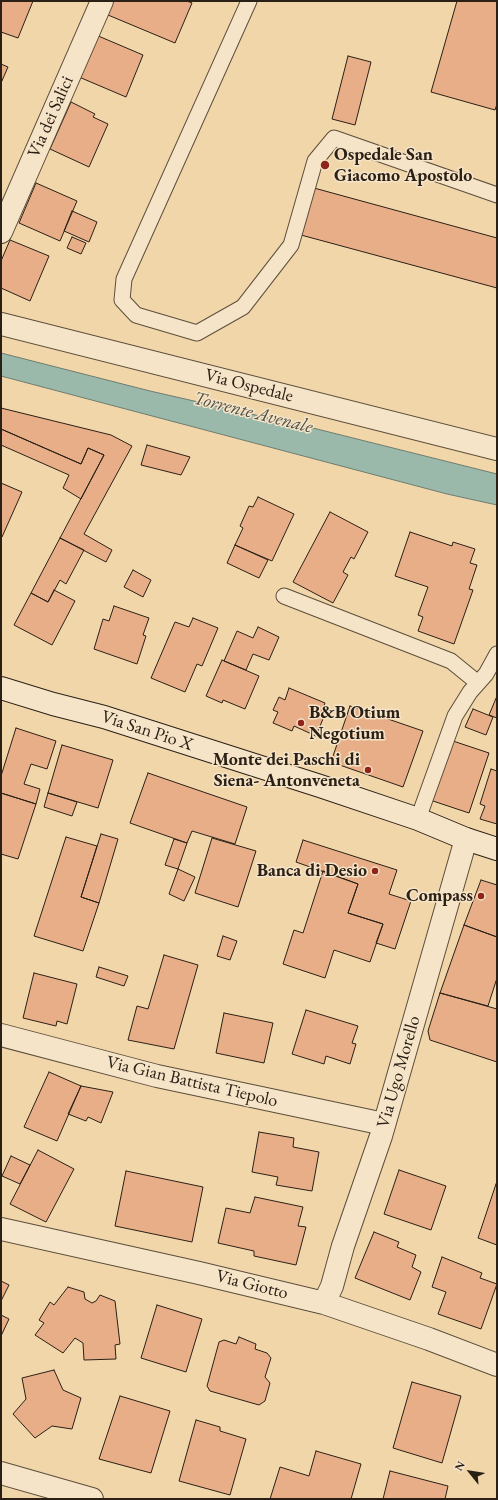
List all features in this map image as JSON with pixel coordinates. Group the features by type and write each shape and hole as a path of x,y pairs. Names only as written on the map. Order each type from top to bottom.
{"street":[{"name":"Via dei Salici","path":"1,232 102,1"},
{"name":"Via Ospedale","path":"1,324 497,449"},
{"name":"Via San Pio X","path":"1,688 53,704 104,717 320,786 418,819 466,839 497,849"},
{"name":"Via Ugo Morello","path":"324,1303 332,1286 343,1246 384,1124 466,839"},
{"name":"Via Gian Battista Tiepolo","path":"1,1035 158,1076 384,1124"},
{"name":"Via Giotto","path":"1,1229 199,1272 324,1303 430,1339 497,1365"},
{"path":"1,1473 92,1499"}],"lane":[{"path":"249,1 124,279 122,300 136,315 196,333 243,307 291,245 315,161 334,138 497,195"},
{"path":"284,596 451,661 478,683"},
{"path":"418,819 455,716 470,692 486,674 497,654"}],"shaded area":[{"path":"1,353 150,391 317,429 497,474 497,505 447,494 1,376"}],"building":[{"path":"1,1 33,1 18,38 1,32"},
{"path":"113,1 187,1 192,3 175,43 108,15"},
{"path":"457,1 497,1 497,104 495,110 431,92"},
{"path":"96,35 143,55 126,97 79,77"},
{"path":"348,56 371,62 355,125 332,119"},
{"path":"1,64 8,67 1,83"},
{"path":"71,102 95,114 93,117 108,124 89,167 50,149"},
{"path":"36,183 77,201 60,241 19,223"},
{"path":"314,188 497,238 497,288 301,235"},
{"path":"72,211 97,222 89,242 64,231"},
{"path":"72,237 86,243 81,254 67,248"},
{"path":"10,240 49,256 30,301 1,288 1,261"},
{"path":"1,408 111,435 132,446 84,534 112,550 106,562 60,538 104,455 88,448 81,464 1,429"},
{"path":"1,429 81,464 88,448 104,455 81,499 63,488 69,475 1,445"},
{"path":"147,445 190,457 181,475 141,465"},
{"path":"1,483 22,492 2,537 1,536"},
{"path":"258,497 294,514 272,561 235,545 243,528 240,526 249,506 253,507"},
{"path":"330,512 368,532 354,559 351,557 343,572 348,575 333,603 293,582"},
{"path":"410,532 452,546 453,542 475,549 470,563 477,565 469,589 473,590 454,644 418,631 423,617 418,615 428,587 395,576"},
{"path":"60,538 84,550 66,584 60,580 48,602 31,593"},
{"path":"235,545 268,560 259,578 227,563"},
{"path":"133,570 151,580 143,597 124,587"},
{"path":"54,590 75,601 52,645 14,625 31,593 48,602"},
{"path":"114,606 149,618 143,635 146,636 137,664 94,649 103,619 109,621"},
{"path":"193,618 218,628 202,666 197,664 185,692 151,678 175,622 189,627"},
{"path":"258,627 279,637 269,660 253,654 246,670 224,661 237,631 253,638"},
{"path":"222,660 259,676 245,709 223,700 222,703 206,696"},
{"path":"289,688 325,703 321,713 325,714 316,736 294,726 292,731 273,723 278,712 273,710 279,697 285,700"},
{"path":"497,696 497,718 489,715"},
{"path":"350,706 423,731 403,787 331,762"},
{"path":"473,709 493,717 486,735 465,727"},
{"path":"16,728 56,741 47,769 31,764 24,784 40,789 36,804 1,793 1,776"},
{"path":"450,740 489,753 469,813 430,800"},
{"path":"62,745 113,760 98,808 48,793"},
{"path":"491,769 497,771 497,824 480,819 485,806 480,804"},
{"path":"148,773 247,807 235,844 192,831 187,843 130,823"},
{"path":"1,793 36,804 18,859 1,854"},
{"path":"48,793 77,802 72,816 44,807"},
{"path":"101,834 118,839 99,903 81,897"},
{"path":"66,837 97,846 81,897 99,903 83,951 34,936"},
{"path":"212,838 256,851 238,907 195,893"},
{"path":"174,839 187,843 178,869 165,865"},
{"path":"303,840 397,870 389,894 411,901 395,949 376,943 383,924 348,913 358,884 296,862"},
{"path":"178,869 195,877 184,901 169,894"},
{"path":"323,871 358,884 348,913 383,924 370,962 334,950 325,978 283,964 294,930 303,933"},
{"path":"481,880 497,885 497,937 464,925"},
{"path":"464,925 497,937 497,978 488,1006 440,993"},
{"path":"223,936 237,941 230,960 217,956"},
{"path":"164,955 198,965 174,1049 128,1040 137,1006 148,1009"},
{"path":"99,967 128,976 124,986 96,977"},
{"path":"34,973 77,984 67,1024 57,1021 56,1026 23,1018"},
{"path":"440,993 497,1009 497,1062 430,1040 428,1031"},
{"path":"306,1010 358,1026 352,1043 356,1044 350,1064 326,1056 324,1064 292,1054"},
{"path":"224,1013 273,1023 264,1063 216,1053"},
{"path":"49,1072 81,1086 57,1141 24,1127"},
{"path":"81,1086 113,1092 101,1123 88,1117 86,1121 68,1114"},
{"path":"259,1132 294,1138 293,1147 319,1152 312,1191 276,1185 278,1177 252,1172"},
{"path":"38,1150 74,1169 46,1222 10,1204"},
{"path":"11,1156 30,1165 20,1184 2,1176"},
{"path":"399,1170 446,1186 431,1230 384,1214"},
{"path":"126,1171 203,1187 192,1242 115,1226"},
{"path":"497,1184 497,1245 478,1238"},
{"path":"255,1197 303,1207 298,1226 306,1227 296,1265 254,1256 254,1251 218,1243 226,1208 250,1213"},
{"path":"374,1232 399,1242 397,1247 416,1255 412,1267 421,1272 410,1300 355,1278"},
{"path":"442,1257 482,1273 480,1278 497,1284 481,1329 438,1314 446,1292 432,1287"},
{"path":"1,1281 9,1285 1,1301"},
{"path":"68,1287 84,1292 85,1299 92,1303 96,1301 100,1295 115,1301 120,1344 115,1345 116,1359 84,1360 83,1343 75,1338 63,1353 35,1335 44,1323 39,1320 50,1302 54,1305"},
{"path":"157,1305 202,1319 186,1372 141,1358"},
{"path":"1,1315 9,1319 1,1336"},
{"path":"239,1337 256,1344 255,1349 267,1353 271,1358 265,1377 270,1383 265,1401 259,1405 210,1391 207,1386 219,1342 224,1340 236,1344"},
{"path":"54,1370 63,1390 81,1398 72,1429 52,1426 35,1438 13,1414 26,1399 22,1378"},
{"path":"412,1382 461,1396 442,1463 393,1448"},
{"path":"120,1396 170,1411 151,1473 99,1459"},
{"path":"196,1420 220,1427 220,1431 246,1439 230,1495 179,1481"},
{"path":"316,1451 361,1464 351,1499 270,1499 280,1467 309,1476"},
{"path":"390,1471 448,1486 445,1499 383,1499"}],"place":[{"name":"Ospedale San Giacomo Apostolo","path":"325,165"},
{"name":"B&B Otium Negotium","path":"301,723"},
{"name":"Monte dei Paschi di Siena- Antonveneta","path":"368,770"},
{"name":"Banca di Desio","path":"375,871"},
{"name":"Compass","path":"481,896"}],"water label":[{"name":"Torrente Avenale","path":"253,413"}]}
